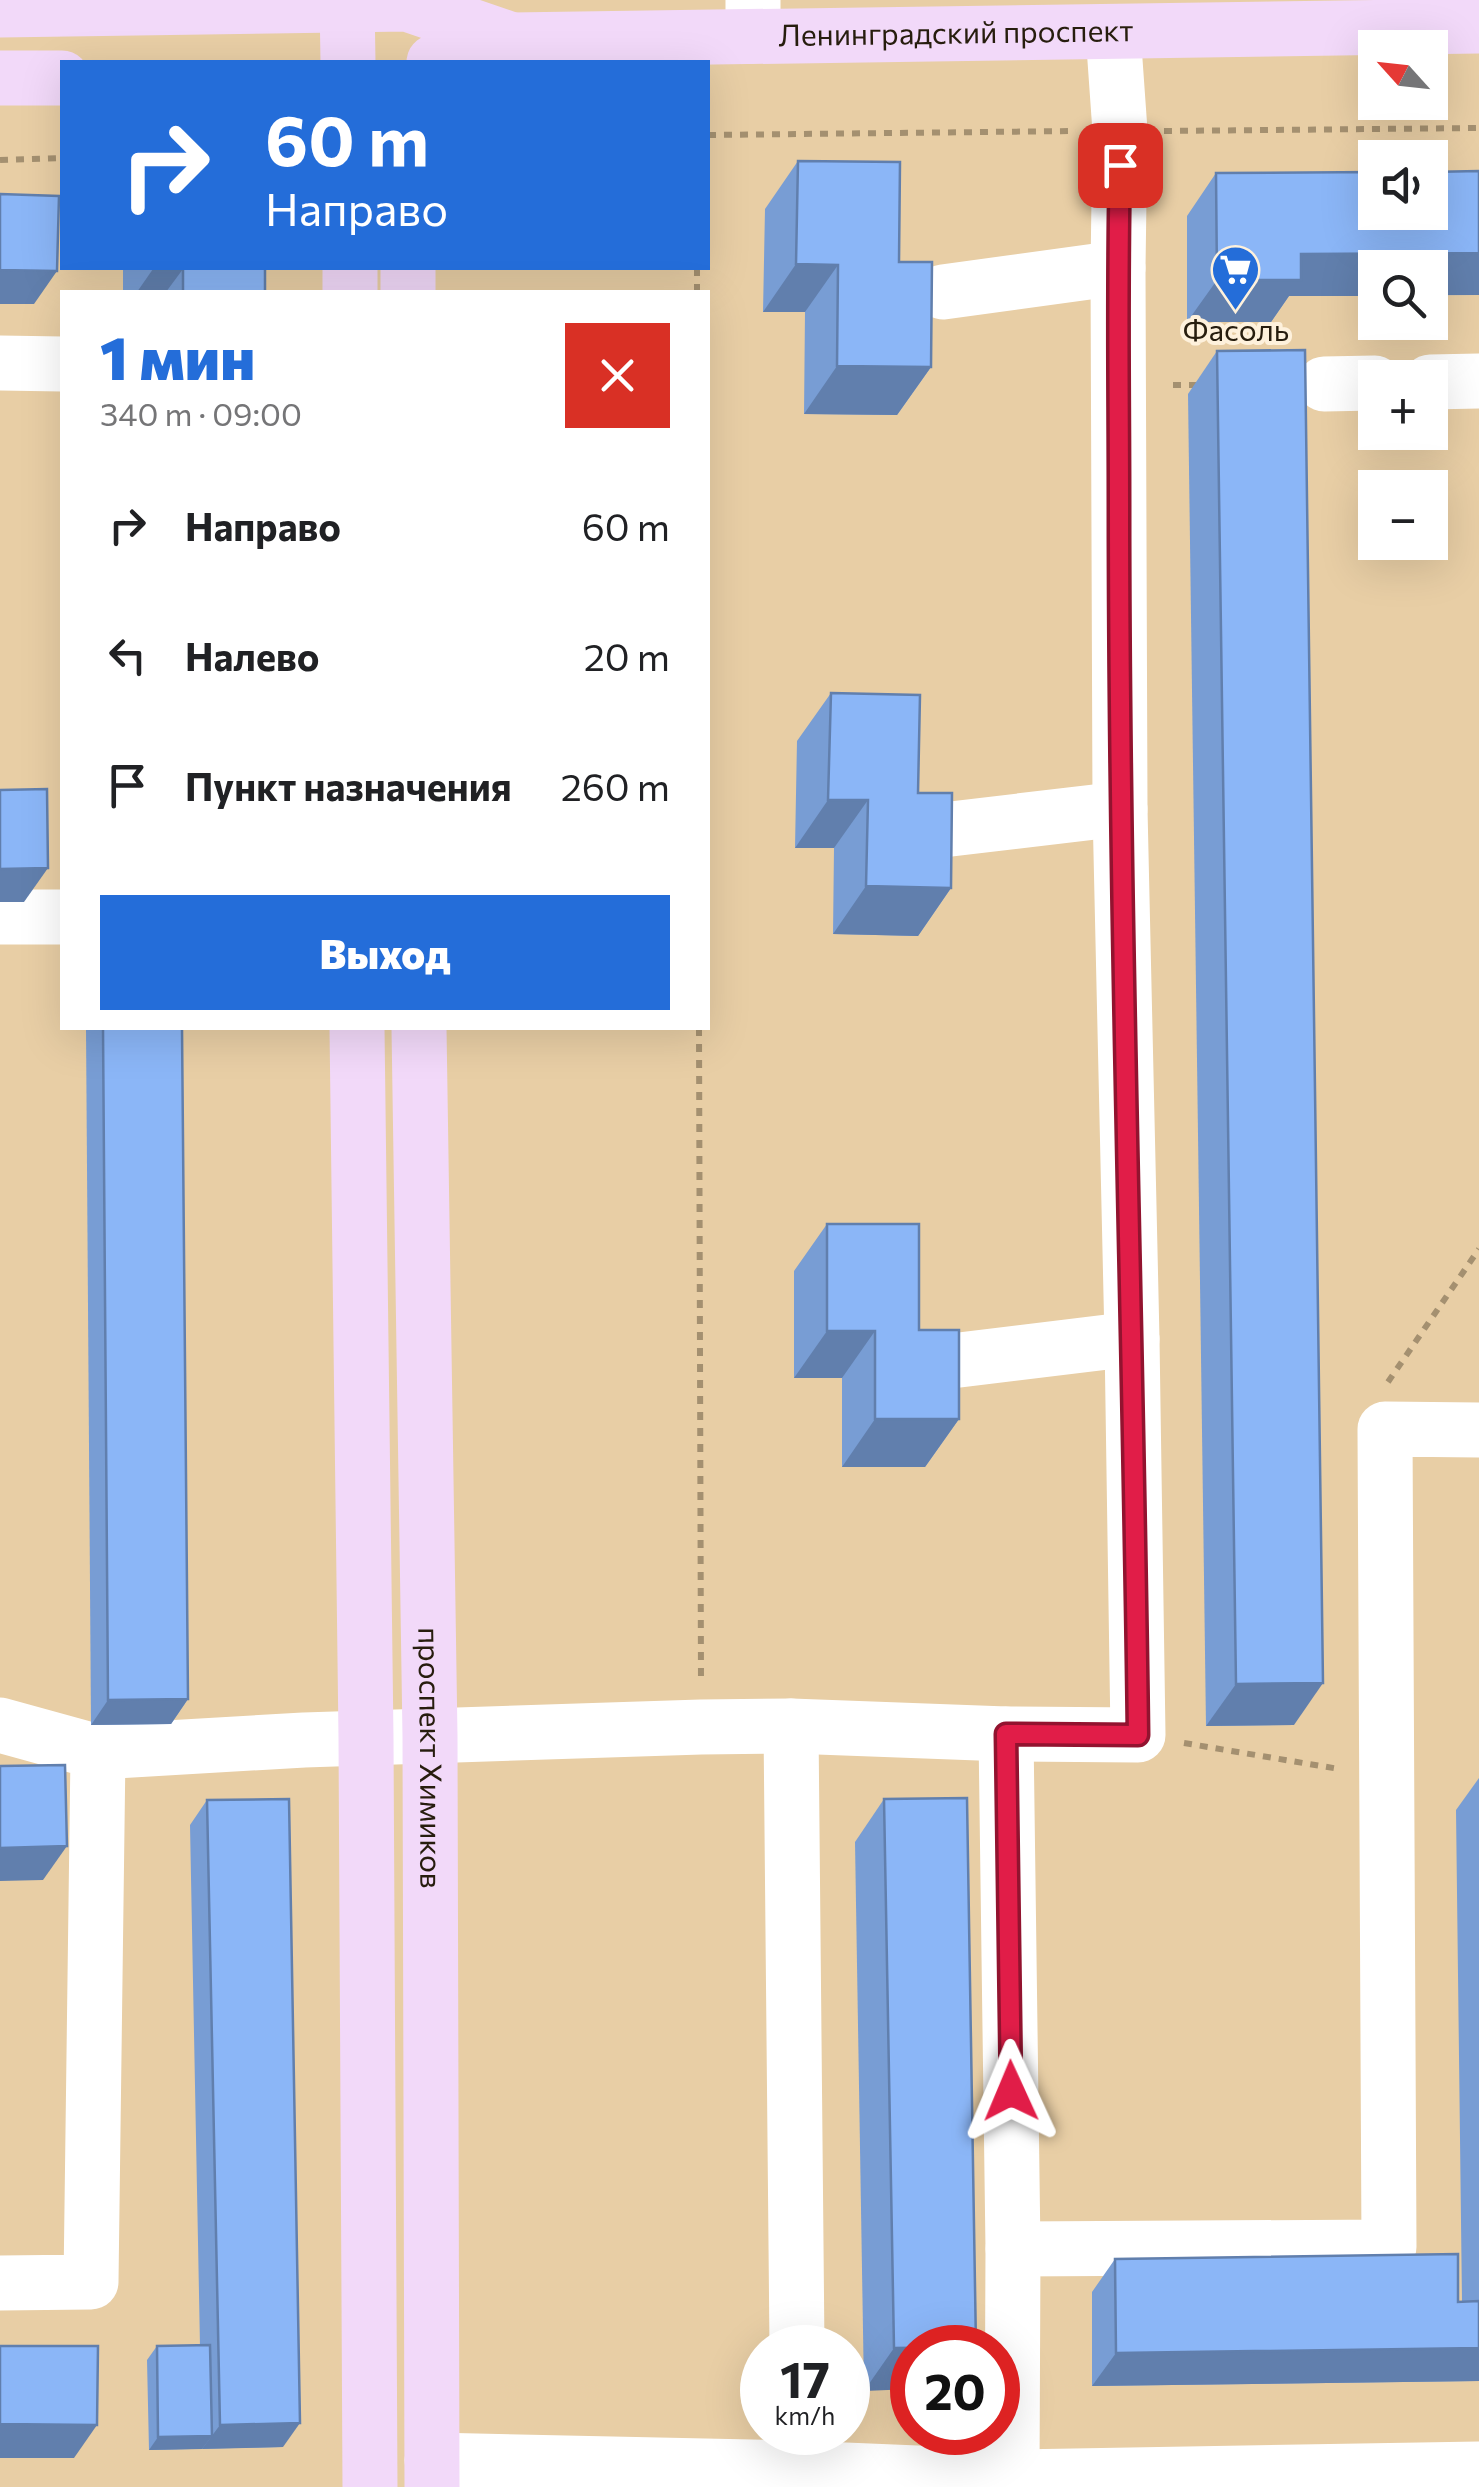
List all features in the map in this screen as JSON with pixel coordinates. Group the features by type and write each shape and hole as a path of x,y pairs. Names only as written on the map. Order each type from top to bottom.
{"main road":[{"path":"347,2 348,60"},
{"path":"406,60 407,2"},
{"path":"0,10 407,2 512,40"},
{"name":"Ленинградский проспект","path":"441,60 512,40 753,18 1113,32 1313,14 1479,26"},
{"path":"0,78 60,78"},
{"path":"357,1030 370,2487"},
{"name":"проспект Химиков","path":"420,1030 430,1736 432,2474"}],"lane":[{"path":"0,1725 98,1752 701,1727 1138,1735 1120,809 1120,131 1113,32"},
{"path":"943,292 1118,268"},
{"path":"0,363 60,364"},
{"path":"1448,382 1479,381"},
{"path":"951,829 1120,809"},
{"path":"0,917 60,916"},
{"path":"943,1362 1132,1340"},
{"path":"1013,2250 1389,2247 1385,1429 1479,1430"},
{"path":"792,1726 797,2325"},
{"path":"1006,1734 1012,2477"},
{"path":"0,2282 92,2282 98,1752"},
{"path":"432,2474 740,2454"},
{"path":"837,2455 1012,2477 1479,2468"}],"path":[{"path":"0,160 60,158"},
{"path":"699,1030 701,1727"}],"building":[{"path":"798,161 900,162 899,262 932,262 931,367 837,366 838,265 796,264"},
{"path":"1479,171 1479,253 1358,250 1358,254 1301,254 1301,280 1217,280 1216,173 1358,172 1358,230 1448,230 1448,172"},
{"path":"0,194 59,196 57,271 0,270"},
{"path":"183,270 265,270 265,290 183,290"},
{"path":"1305,350 1323,1683 1236,1684 1217,351"},
{"path":"831,693 920,695 918,793 952,793 951,888 866,886 868,800 828,800"},
{"path":"47,789 48,868 0,869 0,790"},
{"path":"103,1030 182,1030 188,1699 108,1700"},
{"path":"827,1224 919,1224 919,1330 959,1330 959,1419 875,1419 875,1331 827,1331"},
{"path":"65,1765 67,1846 0,1848 0,1766"},
{"path":"967,1798 976,2325 894,2325 884,1799"},
{"path":"289,1799 300,2423 220,2425 207,1800"},
{"path":"1458,2254 1458,2302 1479,2301 1479,2348 1116,2353 1115,2259"},
{"path":"210,2345 212,2436 158,2437 157,2346"},
{"path":"0,2346 98,2346 97,2425 0,2424"}],"place":[{"name":"Фасоль","path":"1236,312"}],"route":[{"path":"1011,2091 1006,1734 1138,1735 1120,809 1120,165"}]}
